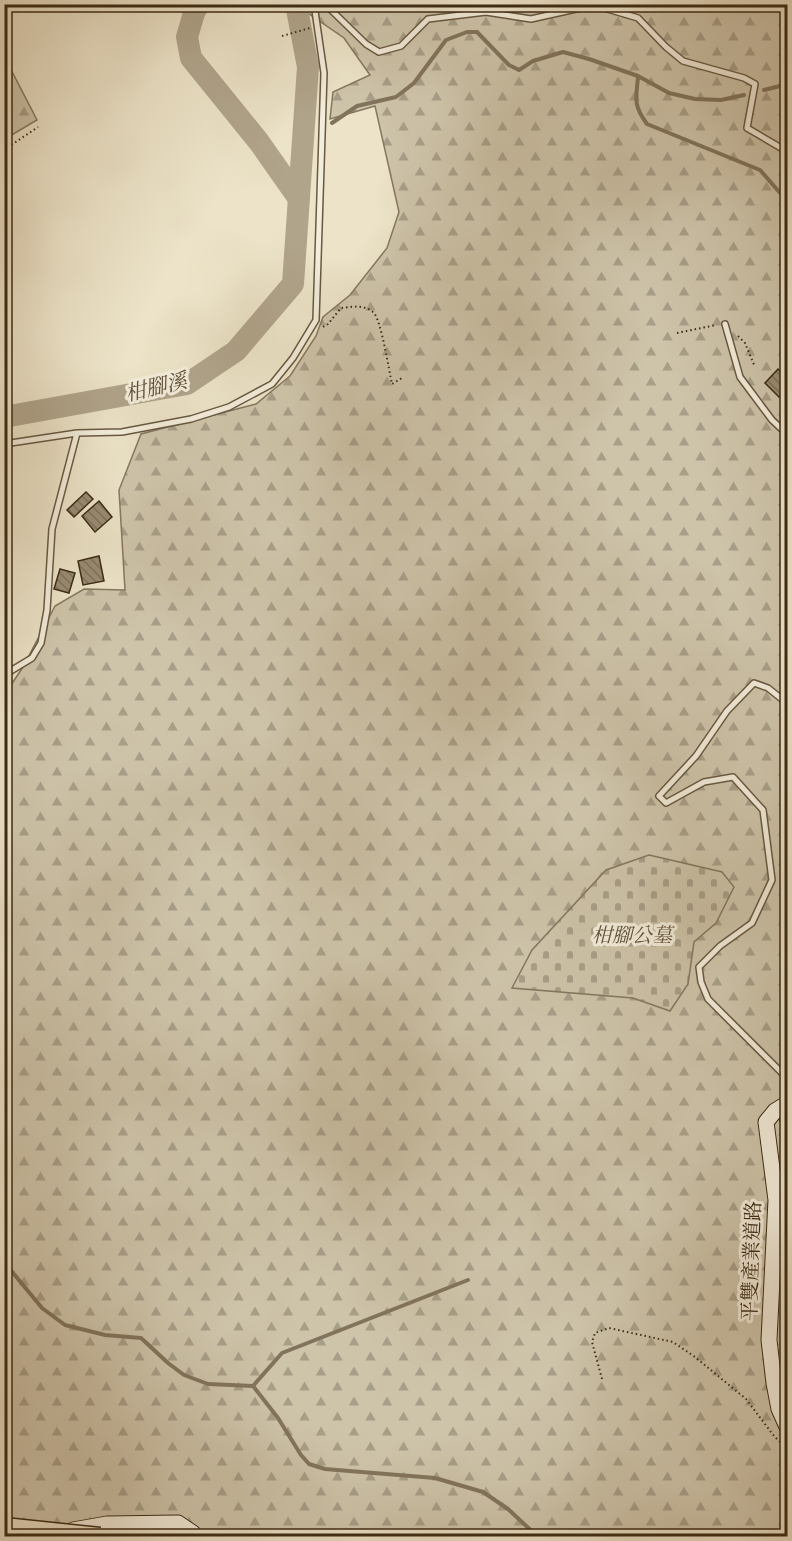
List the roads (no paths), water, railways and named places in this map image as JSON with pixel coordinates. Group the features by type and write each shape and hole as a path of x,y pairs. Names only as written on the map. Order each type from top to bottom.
{"main road":[{"path":"4,1526 100,1536"}],"street":[{"name":"平雙產業道路","path":"788,1103 775,1111 766,1122 776,1200 769,1340 779,1408 788,1429"},
{"path":"34,1536 107,1524 152,1523 178,1523 194,1536"}],"lane":[{"path":"4,444 77,433 122,432 191,419 229,407 272,384 293,358 316,320 324,73 314,4"},
{"path":"326,4 366,44 379,52 401,46 428,19 486,12 531,19 594,5 638,18 683,61 744,78 755,84 747,128 788,152"},
{"path":"725,324 740,378 772,420 788,435"},
{"path":"4,675 32,657 41,643 47,610 52,529 77,433"},
{"path":"788,704 768,688 754,683 727,711 696,756 658,796 666,803 704,782 734,777 763,810 772,880 752,923 720,946 699,967 701,982 708,999 788,1079"}],"waterway":[{"name":"柑腳溪","path":"199,4 187,37 191,58 259,142 299,199"},
{"name":"柑腳溪","path":"4,417 187,384 236,351 293,284 308,67 296,4"},
{"path":"332,123 357,106 396,97 414,83 446,40 467,32 477,32 509,65 519,70 533,61 563,52 638,76 669,93 695,99 721,100 744,95"},
{"path":"638,77 636,102 647,124 760,170 788,202"},
{"path":"764,90 788,84"},
{"path":"301,138 312,133"},
{"path":"4,1262 42,1308 65,1325 105,1335 141,1338 184,1375 208,1384 253,1386 309,1464 325,1469 435,1478 483,1492 508,1509 537,1536"},
{"path":"253,1386 282,1353 468,1280"}],"park label":[{"name":"柑腳公墓","path":"632,935"}]}
